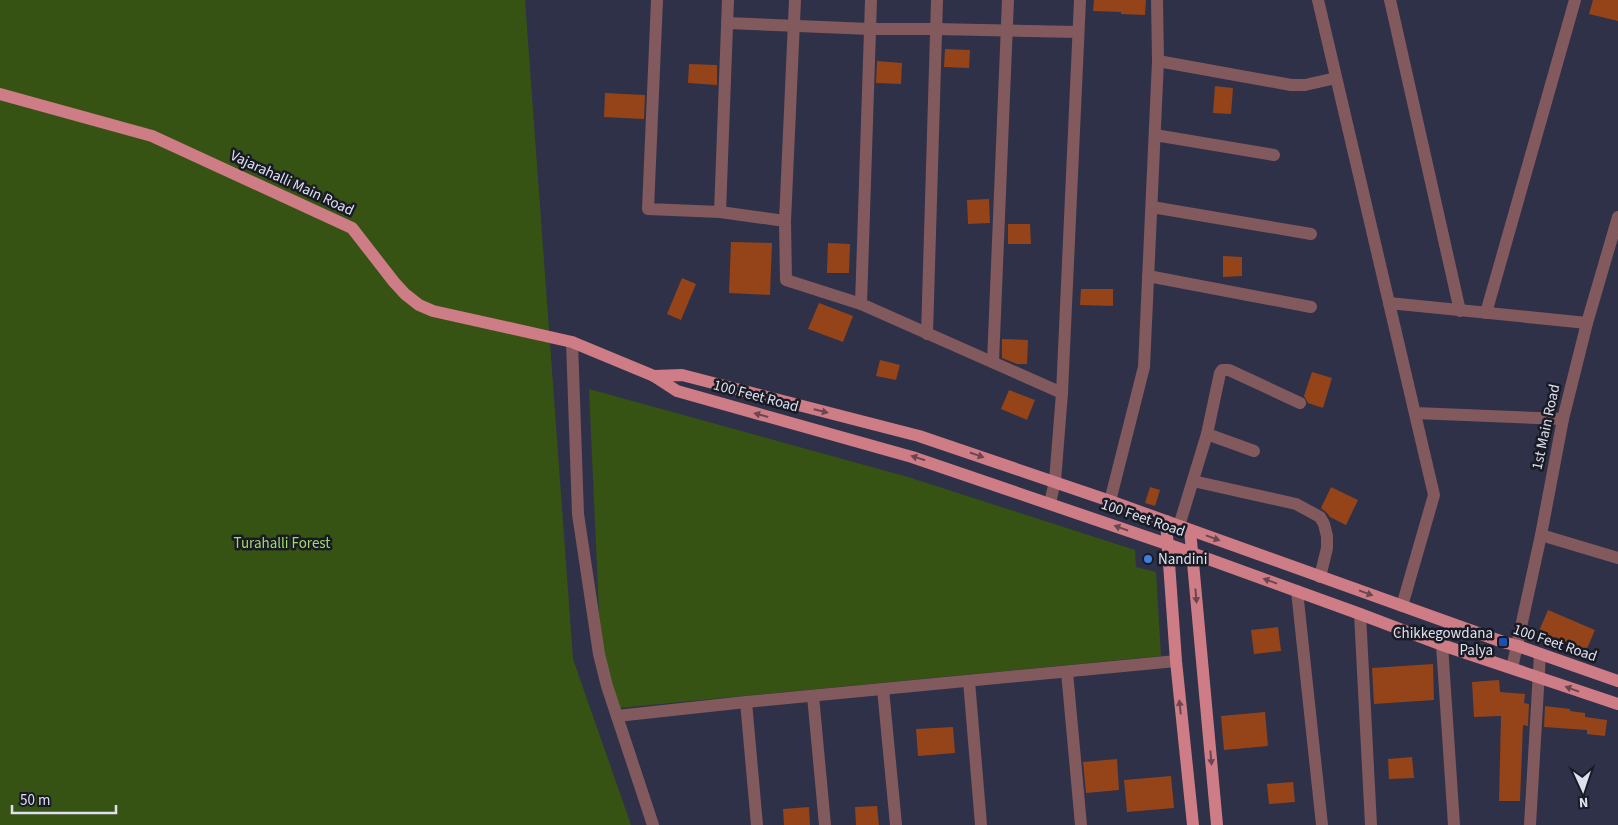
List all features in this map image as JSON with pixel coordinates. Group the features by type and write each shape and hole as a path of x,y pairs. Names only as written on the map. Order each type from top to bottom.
{"main road":[{"name":"Vajarahalli Main Road","path":"0,94 152,136 352,228 394,282 420,306 452,316 572,342"},
{"name":"100 Feet Road","path":"572,342 654,376 677,391 912,456 1193,553 1442,645 1618,704"},
{"name":"100 Feet Road","path":"654,376 682,375 918,436 1110,501 1503,642 1618,681"},
{"path":"1166,521 1176,662 1192,825"},
{"path":"1185,528 1193,553 1217,825"}],"street":[{"path":"657,0 648,209 720,212 785,221"},
{"path":"720,212 728,0"},
{"path":"795,0 785,221 786,280 861,304 1062,393"},
{"path":"861,304 871,0"},
{"path":"927,334 937,0"},
{"path":"992,362 1008,0"},
{"path":"1050,503 1054,482 1062,393 1080,0"},
{"path":"1110,501 1144,367 1158,61 1157,0"},
{"path":"1318,0 1434,495 1402,606"},
{"path":"1390,0 1460,311"},
{"path":"1486,313 1575,0"},
{"path":"728,23 870,29 935,28 1078,32"},
{"path":"1158,61 1290,85 1305,85 1336,78"},
{"path":"1155,135 1274,155"},
{"path":"1152,206 1311,234"},
{"name":"1st Main Road","path":"1512,668 1541,536 1563,419 1587,323 1617,222"},
{"path":"1148,276 1311,307"},
{"path":"1389,304 1587,323"},
{"path":"572,342 578,514 602,669 654,825"},
{"path":"1185,528 1193,481 1207,434 1220,373 1225,369 1229,370 1300,403"},
{"path":"1415,413 1563,419"},
{"path":"1207,434 1254,451"},
{"path":"1193,481 1296,504 1320,517 1327,536 1327,548 1320,577"},
{"path":"1541,536 1618,558"},
{"path":"1297,591 1322,825"},
{"path":"1360,614 1371,825"},
{"path":"1442,645 1454,825"},
{"path":"1530,825 1540,654"},
{"path":"617,716 746,702 1176,662"},
{"path":"1067,672 1082,825"},
{"path":"969,681 981,825"},
{"path":"883,689 896,825"},
{"path":"813,696 825,825"},
{"path":"746,702 757,825"}],"green space":[{"name":"Turahalli Forest","path":"0,0 525,0 573,659 631,825 0,825"},
{"path":"589,389 908,477 1135,550 1136,567 1156,572 1161,656 619,708 601,657"}],"building":[{"path":"1094,0 1146,0 1145,15 1093,11"},
{"path":"1593,0 1618,0 1618,21 1589,14"},
{"path":"945,49 970,50 969,68 944,67"},
{"path":"877,61 902,63 901,84 876,83"},
{"path":"689,64 717,65 717,85 688,83"},
{"path":"1215,86 1233,88 1231,114 1213,113"},
{"path":"605,93 645,95 644,119 604,117"},
{"path":"989,199 990,223 968,224 967,200"},
{"path":"1008,224 1030,224 1031,244 1008,244"},
{"path":"731,242 772,243 770,295 729,293"},
{"path":"828,243 850,244 849,273 827,273"},
{"path":"1223,256 1242,257 1242,276 1223,277"},
{"path":"682,278 696,284 681,320 667,314"},
{"path":"1081,289 1113,289 1113,306 1080,305"},
{"path":"819,303 853,316 843,342 808,329"},
{"path":"1002,339 1028,340 1027,364 1017,364 1002,358"},
{"path":"880,360 900,365 896,380 876,376"},
{"path":"1312,372 1332,378 1323,408 1308,403 1304,396"},
{"path":"1009,390 1035,400 1027,420 1001,409"},
{"path":"1150,487 1160,490 1155,506 1145,503"},
{"path":"1331,487 1358,500 1346,525 1330,517 1321,508"},
{"path":"1548,610 1595,630 1586,651 1539,631"},
{"path":"1278,627 1281,651 1254,654 1251,630"},
{"path":"1433,664 1434,700 1374,704 1372,668"},
{"path":"1499,680 1500,692 1525,694 1524,703 1529,704 1528,726 1523,725 1520,801 1499,801 1501,716 1474,717 1472,682"},
{"path":"1545,706 1570,709 1570,711 1585,713 1585,717 1607,720 1605,736 1587,734 1587,730 1544,727"},
{"path":"1265,712 1268,746 1224,750 1221,716"},
{"path":"953,727 955,753 918,756 916,729"},
{"path":"1412,757 1414,778 1389,779 1388,759"},
{"path":"1117,759 1119,790 1086,793 1083,762"},
{"path":"1171,776 1174,808 1127,812 1124,780"},
{"path":"1293,782 1295,802 1269,804 1267,784"},
{"path":"877,806 879,825 856,825 855,807"},
{"path":"809,807 810,825 784,825 783,809"}],"place":[{"name":"Nandini","path":"1148,559"},
{"name":"Chikkegowdana Palya","path":"1503,642"}]}
